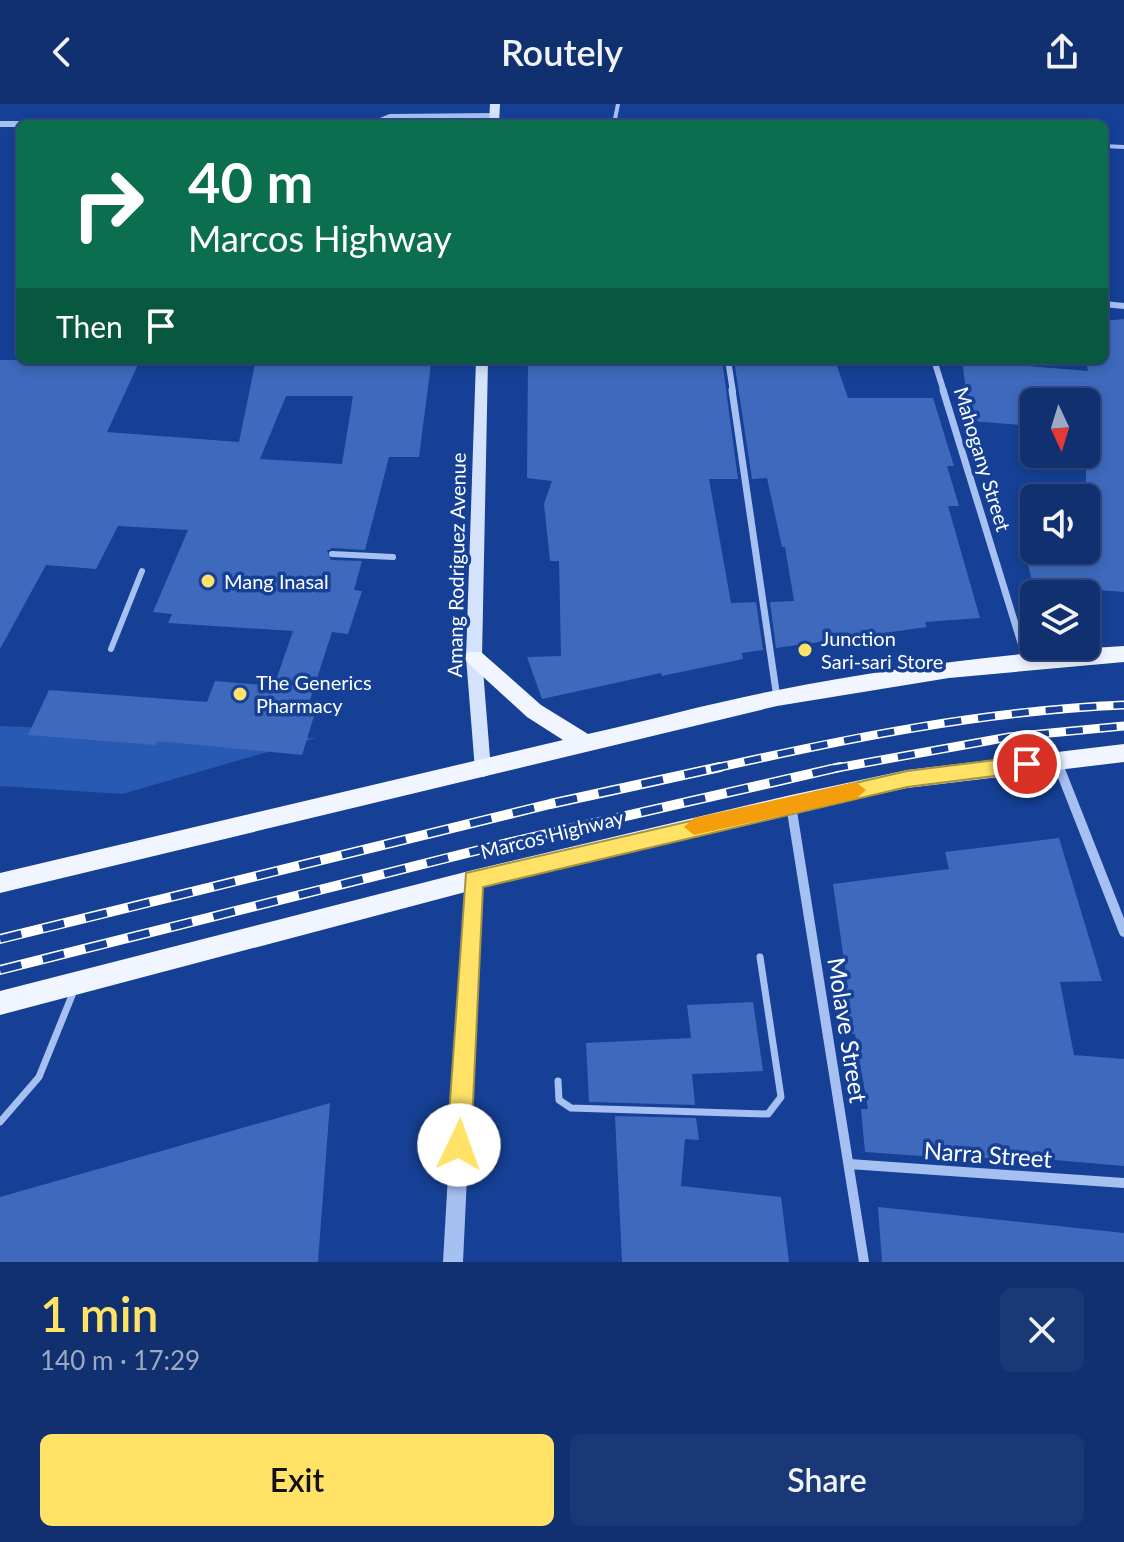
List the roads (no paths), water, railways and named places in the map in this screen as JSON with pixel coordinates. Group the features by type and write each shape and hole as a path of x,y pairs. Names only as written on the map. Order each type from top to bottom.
{"main road":[{"path":"494,120 495,104"},
{"name":"Amang Rodriguez Avenue","path":"482,364 474,657 483,770"},
{"path":"1100,655 1124,654"},
{"path":"474,657 534,711 584,743"},
{"path":"0,883 777,698 901,675 1020,660"},
{"name":"Marcos Highway","path":"0,1003 473,880 791,804 907,779 1124,753"}],"street":[{"path":"383,120 390,117 494,120"},
{"path":"729,364 777,698"},
{"name":"Mahogany Street","path":"935,364 1020,640"},
{"path":"1056,761 1124,932"},
{"name":"Molave Street","path":"791,804 864,1262"},
{"path":"453,1262 473,880"},
{"name":"Narra Street","path":"849,1164 1124,1183"}],"lane":[{"path":"332,554 393,557"},
{"path":"111,649 142,571"},
{"path":"558,1081 559,1100 571,1108 768,1114 781,1097 760,957"},
{"path":"0,1122 23,1103 46,1070 77,983"}],"railway":[{"path":"711,769 967,720 1124,705"},
{"path":"832,769 1009,737 1124,726"},
{"path":"0,939 550,804 720,767"},
{"path":"832,769 840,767"},
{"path":"0,970 503,844 832,769"}],"place":[{"name":"Mang Inasal","path":"208,581"},
{"name":"Junction Sari-sari Store","path":"805,650"},
{"name":"The Generics Pharmacy","path":"240,694"}]}
